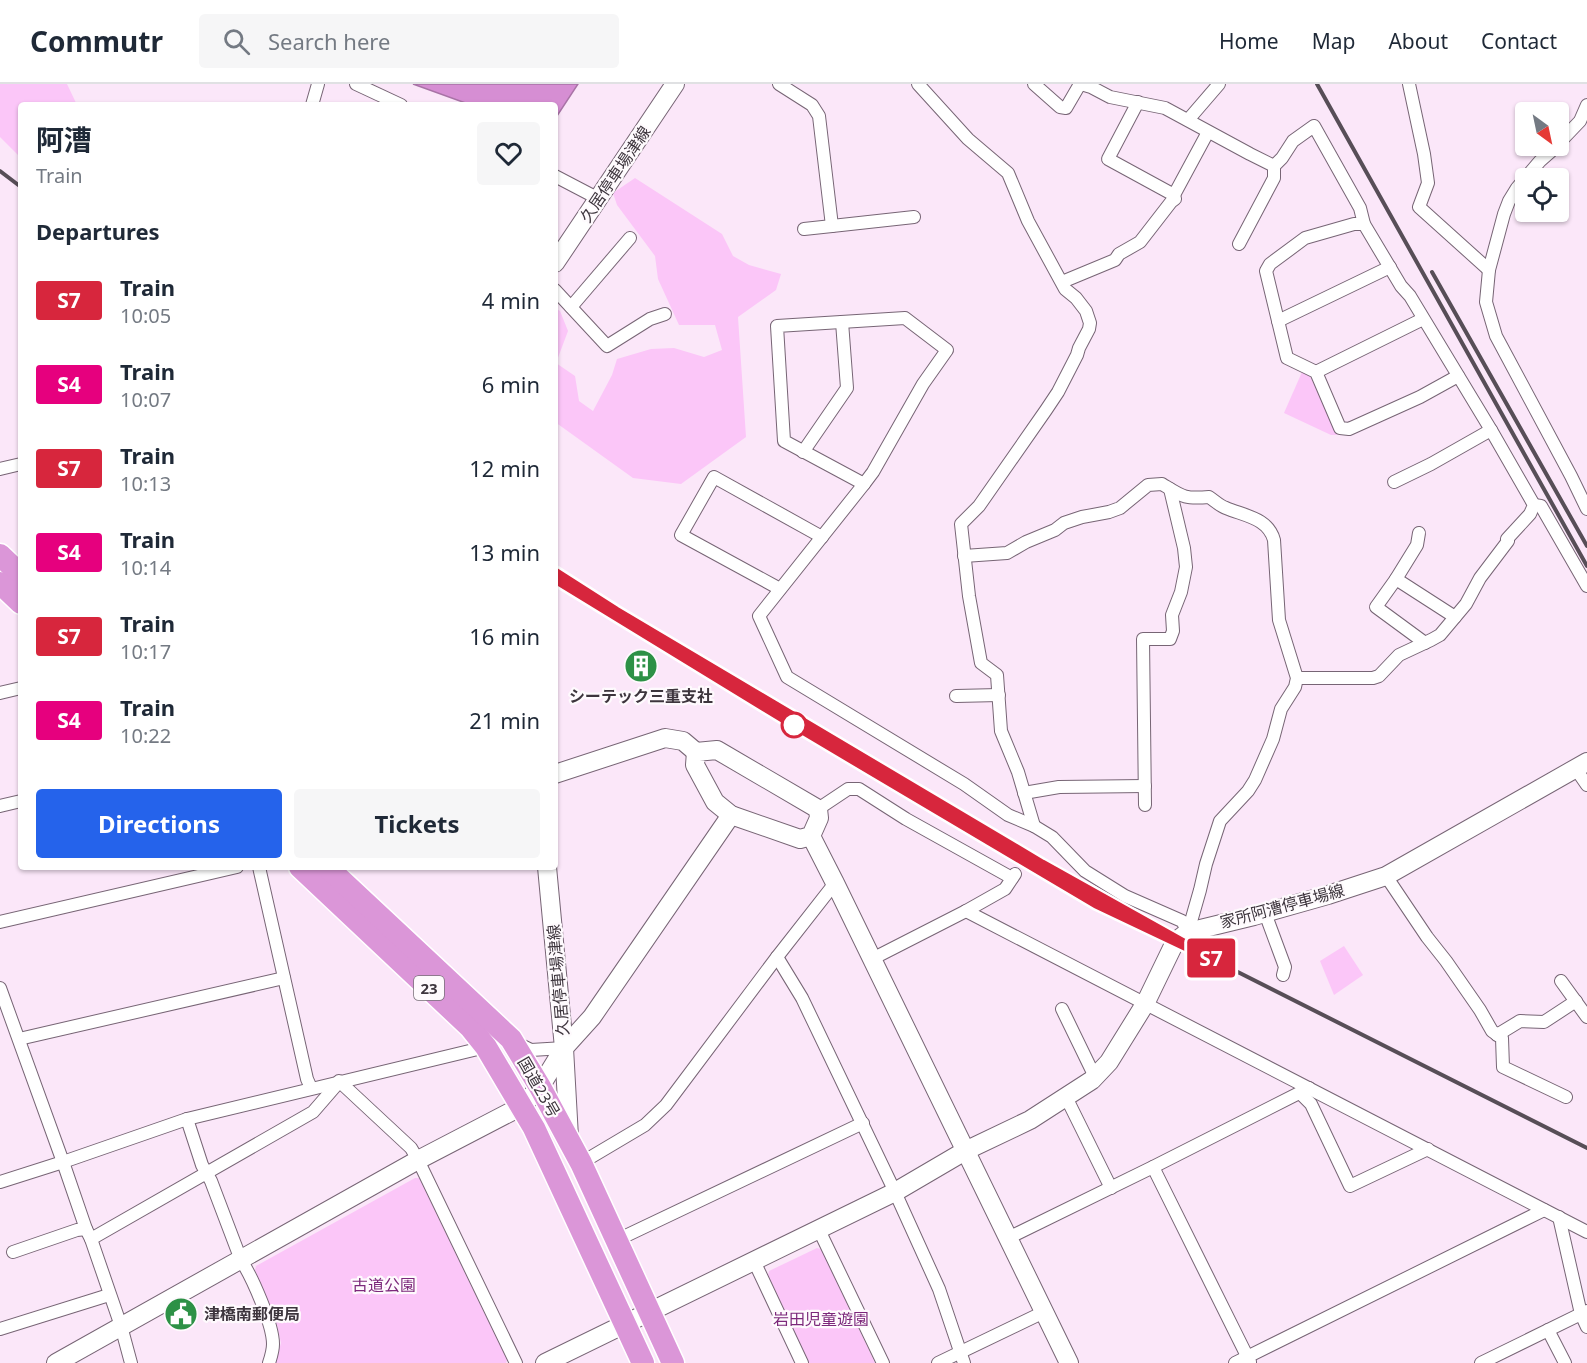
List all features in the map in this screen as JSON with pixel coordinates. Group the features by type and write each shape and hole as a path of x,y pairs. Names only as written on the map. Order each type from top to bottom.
{"highway":[{"path":"0,555 18,572"},
{"path":"0,583 18,600"},
{"name":"国道23号","path":"303,870 470,1027 486,1047 534,1128 644,1363"},
{"name":"国道23号","path":"330,870 511,1039 581,1163 673,1363"}],"street":[{"path":"313,102 318,84"},
{"path":"356,84 395,102"},
{"name":"久居停車場津線","path":"558,259 675,84"},
{"path":"779,84 812,105 819,116 832,226"},
{"path":"918,84 968,139 1008,173 1028,221 1065,289 1086,311 1090,323 1058,392 979,506 961,524 981,663 998,675 1001,731 1018,772 1034,826"},
{"path":"1034,84 1060,108 1066,108 1081,84 1110,97 1165,108 1274,166"},
{"path":"1188,120 1219,84"},
{"path":"1409,84 1428,183 1419,207 1489,270"},
{"path":"1138,102 1108,159 1174,195"},
{"path":"1569,133 1580,121 1587,105"},
{"path":"1239,244 1274,178 1274,166 1293,141 1314,126 1360,208 1364,224 1491,430 1534,505"},
{"path":"1062,282 1115,260 1119,254 1140,242 1175,199 1174,195 1208,132"},
{"path":"1546,156 1517,188 1509,201 1489,270 1486,302 1496,336 1587,509"},
{"path":"558,178 599,199"},
{"path":"804,229 914,217"},
{"path":"1364,224 1354,224 1305,238 1270,264 1266,271 1287,358 1316,372 1340,428 1348,429 1420,397 1458,376"},
{"path":"571,307 630,238"},
{"path":"1278,321 1390,267"},
{"path":"558,293 607,346 650,319 665,314"},
{"path":"864,484 784,441 777,326 905,318 947,350 923,384 873,472 864,484 759,616 787,676 955,778 1008,815 1052,837 1085,870 1125,896 1182,921 1188,932"},
{"path":"1316,372 1423,318"},
{"path":"803,452 847,388 842,322"},
{"path":"1394,482 1491,430"},
{"path":"0,469 18,465"},
{"path":"780,589 681,535 714,477 822,537"},
{"path":"545,1363 895,1192 965,1151 1030,1120 1095,1077 1109,1062 1145,1004 1175,942 1188,932 1220,821 1248,791 1255,780 1273,740 1276,721 1295,687 1297,678 1279,620 1274,540 1268,526 1223,507 1209,497 1191,499 1178,495 1162,484 1148,485 1120,508 1064,522 1055,530 1007,553 964,556"},
{"path":"1145,805 1143,639 1170,639 1173,631 1172,615 1181,592 1186,567 1184,548 1170,489"},
{"path":"1534,505 1541,506 1587,586"},
{"path":"1297,678 1373,678 1379,676 1399,656 1440,634 1466,604 1480,578 1508,541 1507,539 1530,514 1534,505"},
{"path":"1419,533 1417,545 1376,607 1425,643"},
{"path":"1396,579 1455,616"},
{"path":"0,693 18,689"},
{"path":"956,696 999,695"},
{"path":"558,773 665,738 683,741 696,752 717,750 818,809"},
{"path":"696,752 695,765 715,802 731,815 800,838 811,836"},
{"path":"1581,766 1587,785"},
{"name":"家所阿漕停車場線","path":"1188,932 1265,913 1386,876 1581,766"},
{"path":"1024,793 1059,787 1144,786"},
{"path":"818,809 848,789 859,789 906,819 1014,876 1005,889 872,959"},
{"path":"0,806 18,802"},
{"path":"811,836 819,818 818,809"},
{"path":"511,1039 531,1050 564,1048 592,1017 731,815"},
{"path":"811,836 1069,1363"},
{"path":"0,922 224,870"},
{"path":"260,870 307,1079 311,1088"},
{"name":"久居停車場津線","path":"56,1363 418,1160 522,1106 540,1087 564,1048 547,870"},
{"path":"1386,876 1492,1031 1502,1038 1498,1065 1566,1097"},
{"path":"581,1163 645,1125 666,1105 835,883"},
{"path":"966,911 1145,1004 1304,1091 1428,1149 1587,1232"},
{"path":"1265,913 1286,967 1283,975"},
{"path":"777,957 802,998 895,1192 939,1289 962,1358"},
{"path":"19,1039 284,978"},
{"path":"1561,981 1587,1017"},
{"path":"0,988 121,1326 131,1363"},
{"path":"1497,1035 1520,1021 1544,1022 1576,1001"},
{"path":"1062,1009 1095,1077"},
{"path":"0,1182 188,1119 486,1047"},
{"path":"564,1048 569,1140"},
{"path":"339,1081 411,1148 516,1363"},
{"path":"13,1252 77,1230 88,1234 207,1172 313,1112 339,1081"},
{"path":"1304,1091 1350,1186 1428,1149"},
{"path":"1008,1238 1304,1091"},
{"path":"1066,1096 1111,1188"},
{"path":"188,1119 202,1165 207,1172 271,1329 273,1346 269,1363"},
{"path":"617,1240 863,1123"},
{"path":"1154,1167 1249,1360"},
{"path":"1235,1363 1249,1360 1544,1210"},
{"path":"1559,1218 1587,1327"},
{"path":"819,1230 883,1363"},
{"path":"754,1261 802,1363"},
{"path":"0,1329 109,1295"},
{"path":"938,1363 962,1358 1044,1312"},
{"path":"1481,1363 1584,1313"},
{"path":"1548,1330 1565,1363"}],"green space":[{"path":"0,84 67,84 76,102 18,102 18,155 0,137"},
{"path":"635,178 722,234 733,256 749,265 781,274 776,290 738,317 746,437 681,484 633,478 558,424 558,364 575,376 579,401 593,411 612,375 617,359 651,349 674,348 704,357 722,350 715,325 679,325 658,279 655,256 617,205 613,193"},
{"path":"558,310 568,331 558,358"},
{"path":"1302,372 1310,376 1337,435 1331,435 1284,413"},
{"path":"1344,946 1363,975 1334,995 1320,961"},
{"name":"古道公園","path":"415,1178 419,1178 507,1360 506,1363 275,1363 281,1343 277,1325 255,1270 256,1266"},
{"name":"岩田児童遊園","path":"817,1248 821,1249 875,1363 809,1363 768,1275 769,1271"}],"shaded area":[{"path":"413,84 578,84 558,114 558,102 463,102"}],"railway":[{"path":"1317,84 1587,566"},
{"path":"0,171 18,185"},
{"path":"1432,272 1587,546"},
{"path":"558,581 794,725 1097,904 1212,959 1587,1148"},
{"path":"1073,881 1123,908"}],"train":[{"name":"S7","path":"558,574 616,611 1042,864 1212,959 1096,904 794,725 558,581"}],"place":[{"name":"シーテック三重支社","path":"641,666"},
{"name":"津橋南郵便局","path":"181,1314"}]}
